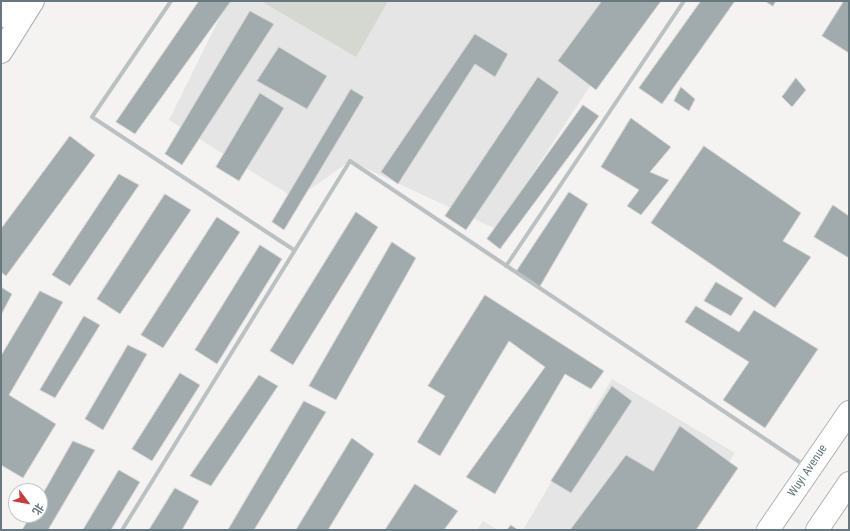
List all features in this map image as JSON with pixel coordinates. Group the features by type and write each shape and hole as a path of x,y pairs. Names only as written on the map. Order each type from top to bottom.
{"main road":[{"path":"1,16 10,1"},
{"path":"1,52 32,1"},
{"name":"Wuyi Avenue","path":"768,530 849,412"},
{"path":"817,530 849,483"}],"street":[{"path":"171,1 92,117 294,250"},
{"path":"506,266 684,1"},
{"path":"122,530 350,161 809,469"}],"shaded area":[{"path":"228,1 646,1 496,229 350,161 296,199 169,120"},
{"path":"261,1 388,1 356,57"},
{"path":"612,379 735,453 679,530 523,530"},
{"path":"483,521 498,530 477,530"}],"building":[{"path":"199,1 231,1 135,134 116,122"},
{"path":"602,1 661,1 596,90 558,61"},
{"path":"701,1 735,1 662,104 639,88"},
{"path":"765,1 776,1 773,6"},
{"path":"844,1 849,1 849,53 822,36"},
{"path":"250,11 274,24 182,165 165,154"},
{"path":"475,34 508,54 495,77 475,64 398,184 381,172"},
{"path":"279,47 327,76 307,109 257,81"},
{"path":"538,77 559,92 466,230 445,216"},
{"path":"796,78 806,90 792,107 782,97"},
{"path":"681,87 695,99 689,111 674,101"},
{"path":"351,89 364,97 284,230 272,222"},
{"path":"260,93 284,108 239,181 216,167"},
{"path":"583,105 599,116 500,249 487,239"},
{"path":"631,118 671,147 650,172 669,180 641,215 627,206 639,190 601,167"},
{"path":"70,136 95,155 6,276 1,272 1,229"},
{"path":"704,146 801,213 783,241 811,257 775,308 651,223"},
{"path":"119,174 139,185 70,286 52,275"},
{"path":"569,192 588,204 539,288 516,272"},
{"path":"165,194 191,210 120,314 97,299"},
{"path":"833,205 849,216 849,258 814,237"},
{"path":"356,212 378,227 293,365 270,351"},
{"path":"217,217 240,232 163,348 141,335"},
{"path":"392,242 416,258 336,400 309,386"},
{"path":"260,245 282,259 217,364 195,350"},
{"path":"716,282 743,298 731,316 704,301"},
{"path":"1,287 12,294 1,315"},
{"path":"40,291 63,302 9,395 56,424 23,478 1,465 1,356"},
{"path":"485,295 604,371 591,389 565,374 495,494 466,477 545,367 509,341 440,456 417,442 445,396 428,386"},
{"path":"696,306 739,332 754,310 818,349 765,428 723,400 749,362 685,322"},
{"path":"84,316 100,325 55,398 40,390"},
{"path":"128,345 147,354 103,430 85,419"},
{"path":"180,373 200,385 152,461 132,449"},
{"path":"259,375 278,386 211,486 190,476"},
{"path":"612,386 632,401 571,493 551,481"},
{"path":"304,401 326,412 254,530 228,530"},
{"path":"680,426 738,468 696,530 570,530 626,455 653,471"},
{"path":"352,438 374,454 328,530 296,530"},
{"path":"73,441 95,450 48,530 22,530 26,523 48,523 48,485"},
{"path":"119,470 140,482 111,530 83,530"},
{"path":"415,484 458,511 444,530 385,530"},
{"path":"175,488 199,501 182,530 149,530"},
{"path":"511,525 518,530 507,530"}]}
